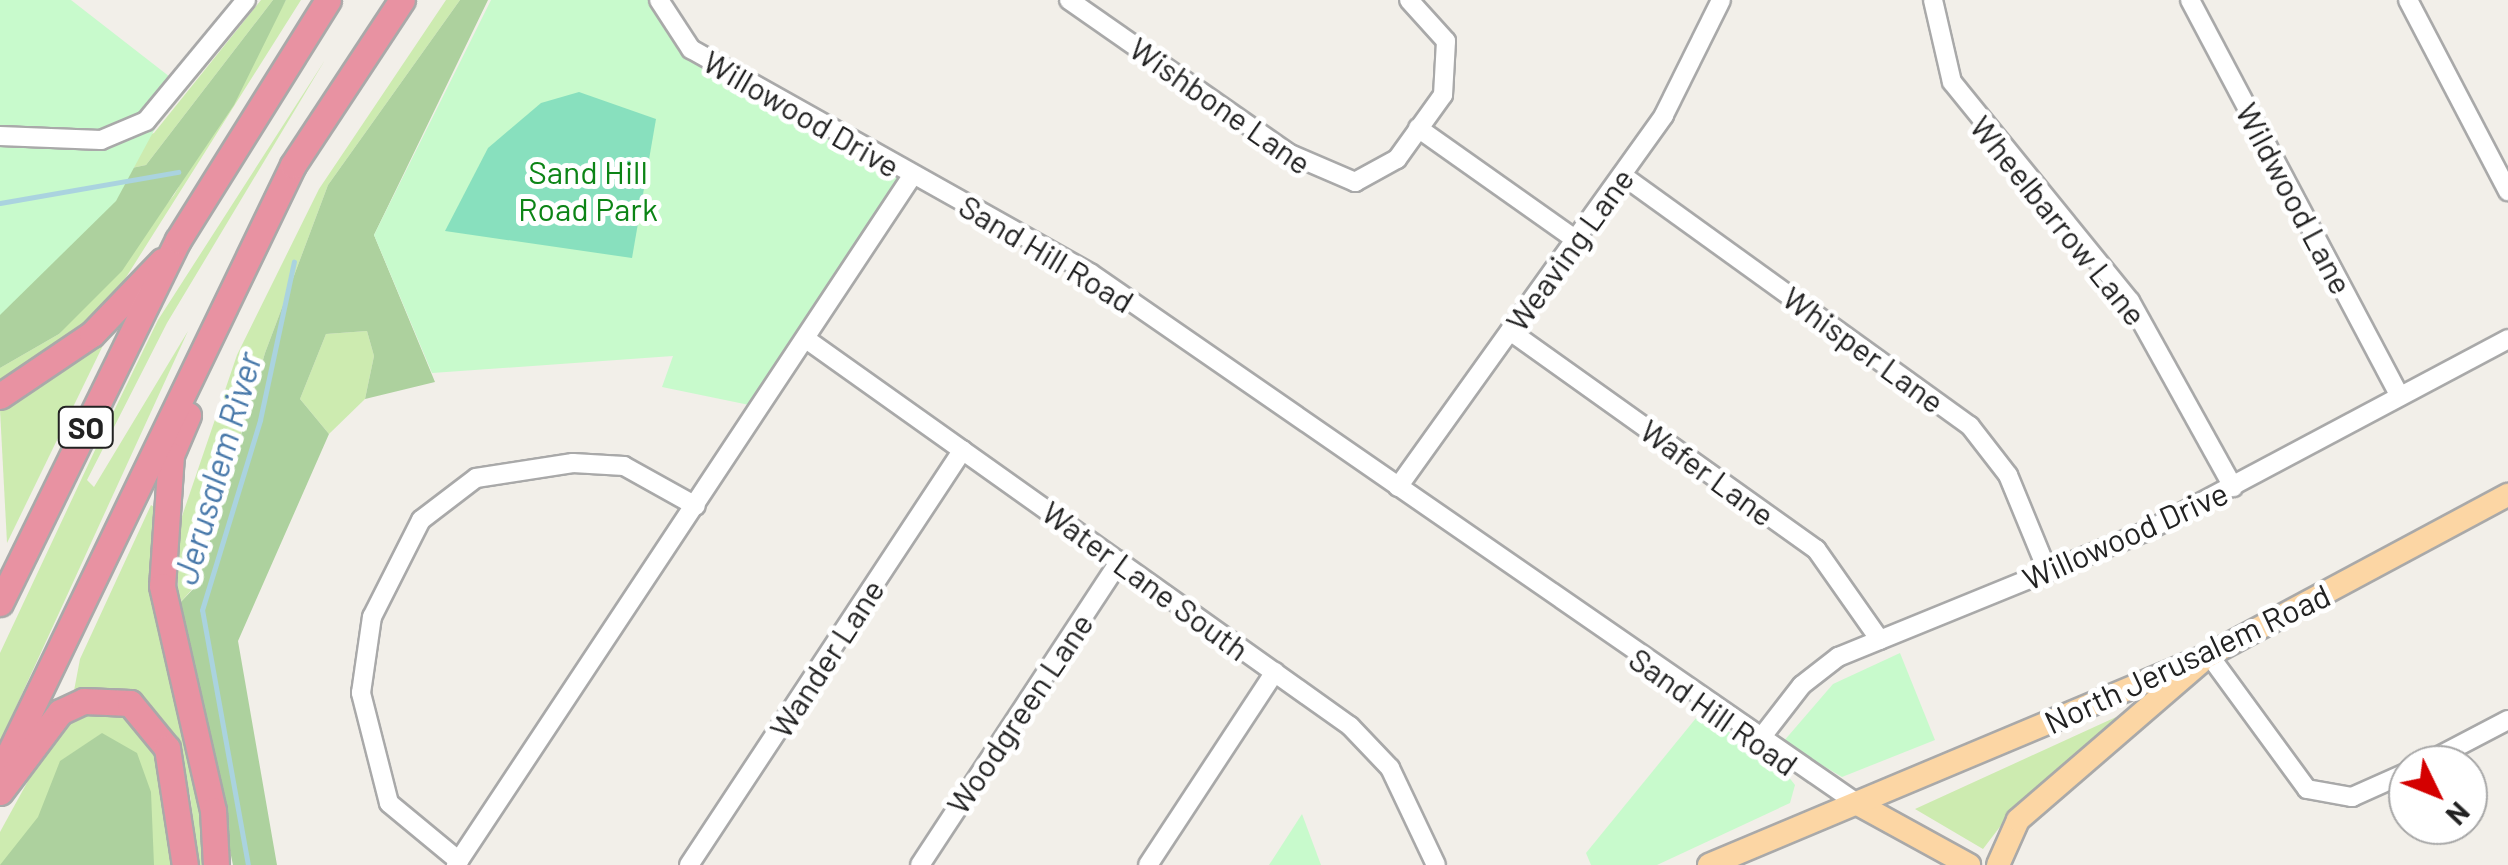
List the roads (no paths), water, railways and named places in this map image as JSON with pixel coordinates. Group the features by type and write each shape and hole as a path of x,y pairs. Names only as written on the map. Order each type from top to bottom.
{"highway":[{"name":"SO","path":"0,603 173,250 328,0"},
{"name":"SO","path":"0,773 293,165 402,0"},
{"path":"216,865 213,810 168,629 161,537 171,455 268,246 293,165"},
{"path":"0,396 92,334 173,250"},
{"path":"0,792 60,712 84,701 130,703 168,748 185,865"}],"main road":[{"name":"North Jerusalem Road","path":"1709,865 2208,655 2508,496"},
{"path":"1998,865 2018,820 2145,719 2208,655"},
{"path":"1858,804 1969,865"}],"street":[{"path":"0,136 101,140 146,121 246,0"},
{"name":"Willowood Drive","path":"659,0 692,50 912,176"},
{"name":"Wishbone Lane","path":"1069,0 1323,176 1376,177 1418,128"},
{"path":"1409,0 1437,23 1450,66 1418,128 1575,239"},
{"name":"Weaving Lane","path":"1398,487 1664,115 1721,0"},
{"name":"Wheelbarrow Lane","path":"1933,0 1952,82 2130,301 2233,487"},
{"name":"Wildwood Lane","path":"2190,0 2400,396"},
{"path":"2408,0 2508,191"},
{"name":"Whisper Lane","path":"1622,174 1970,426 2008,475 2048,572"},
{"path":"696,506 624,466 573,463 476,478 421,520 372,617 361,693 388,804 458,863 696,506 912,176"},
{"name":"Sand Hill Road","path":"912,176 1090,272 1757,742 1858,804"},
{"name":"Wafer Lane","path":"1510,331 1816,550 1880,640"},
{"name":"Water Lane South","path":"806,338 1275,672 1375,750 1436,865"},
{"name":"Willowood Drive","path":"1757,742 1802,685 1880,640 2048,572 2233,487 2508,338"},
{"name":"Wander Lane","path":"688,865 963,450"},
{"name":"Woodgreen Lane","path":"920,865 1120,561"},
{"path":"2208,655 2307,789 2352,797 2388,781"},
{"path":"1148,865 1275,672"},
{"path":"2460,745 2508,720"}],"waterway":[{"name":"Jerusalem River","path":"0,203 178,172"},
{"name":"Jerusalem River","path":"248,865 202,610 260,420 294,262"}],"park label":[{"name":"Sand Hill Road Park","path":"588,190"}]}
